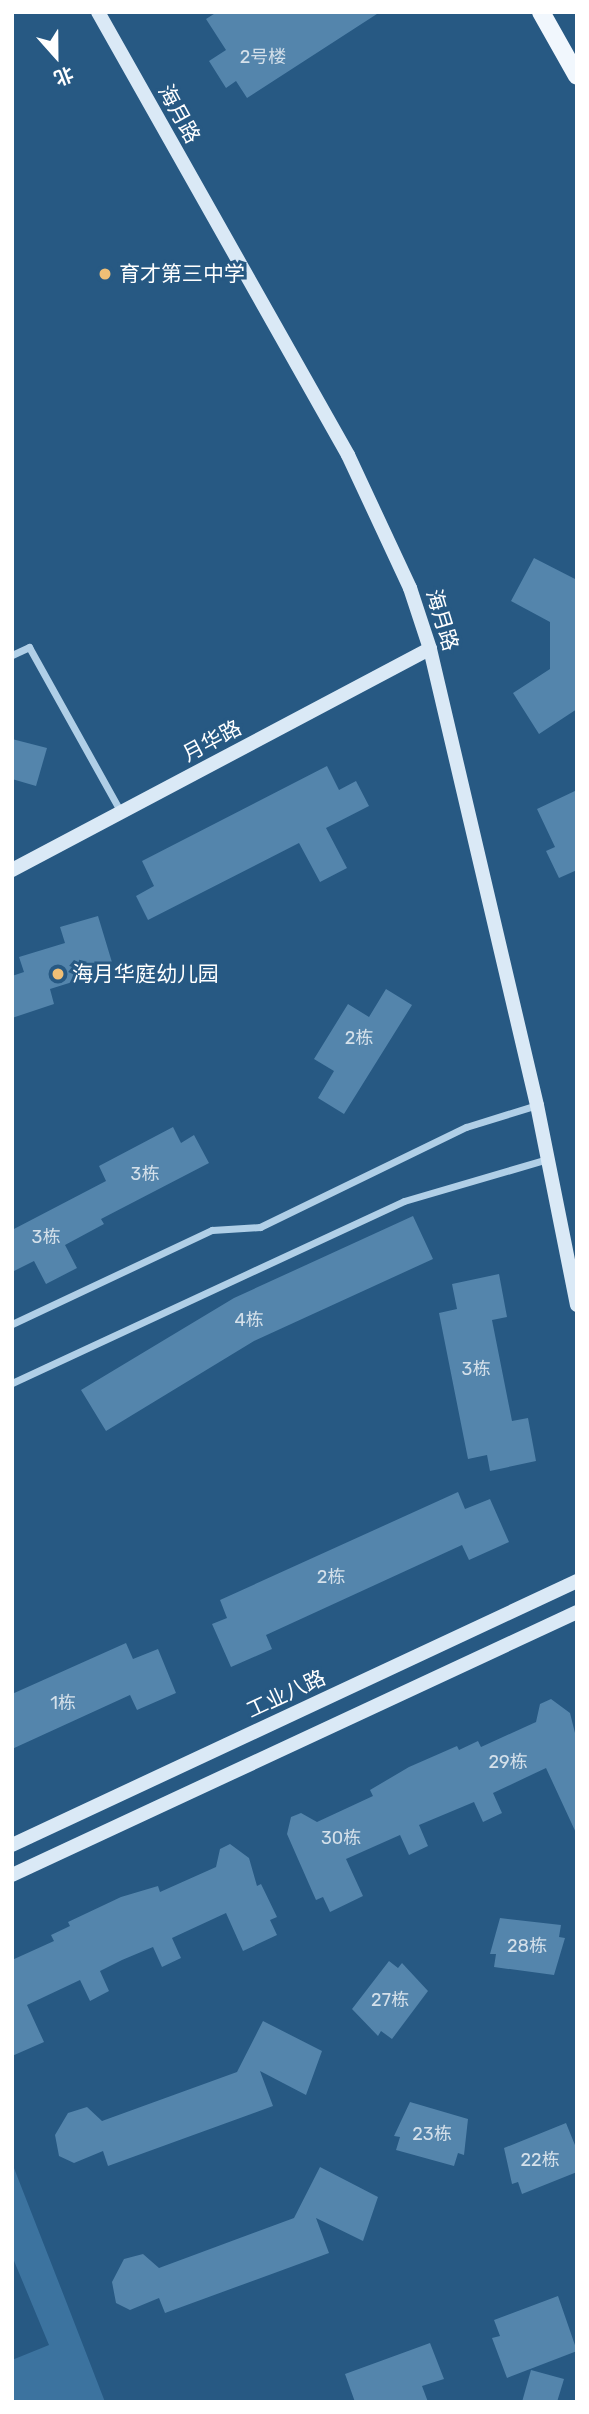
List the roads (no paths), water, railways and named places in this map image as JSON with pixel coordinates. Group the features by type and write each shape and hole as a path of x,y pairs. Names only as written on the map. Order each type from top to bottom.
{"main road":[{"path":"541,12 577,76"}],"street":[{"name":"海月路","path":"98,12 373,502 430,649 537,1105 577,1305"},
{"path":"12,655 29,647 121,812"},
{"name":"月华路","path":"12,870 430,649"},
{"path":"12,1324 212,1230 260,1227 466,1127 537,1105"},
{"path":"12,1383 404,1201 548,1159"},
{"name":"工业八路","path":"12,1845 577,1581"},
{"path":"12,1875 577,1612"}],"place":[{"name":"育才第三中学","path":"105,274"},
{"name":"海月华庭幼儿园","path":"58,974"}]}
